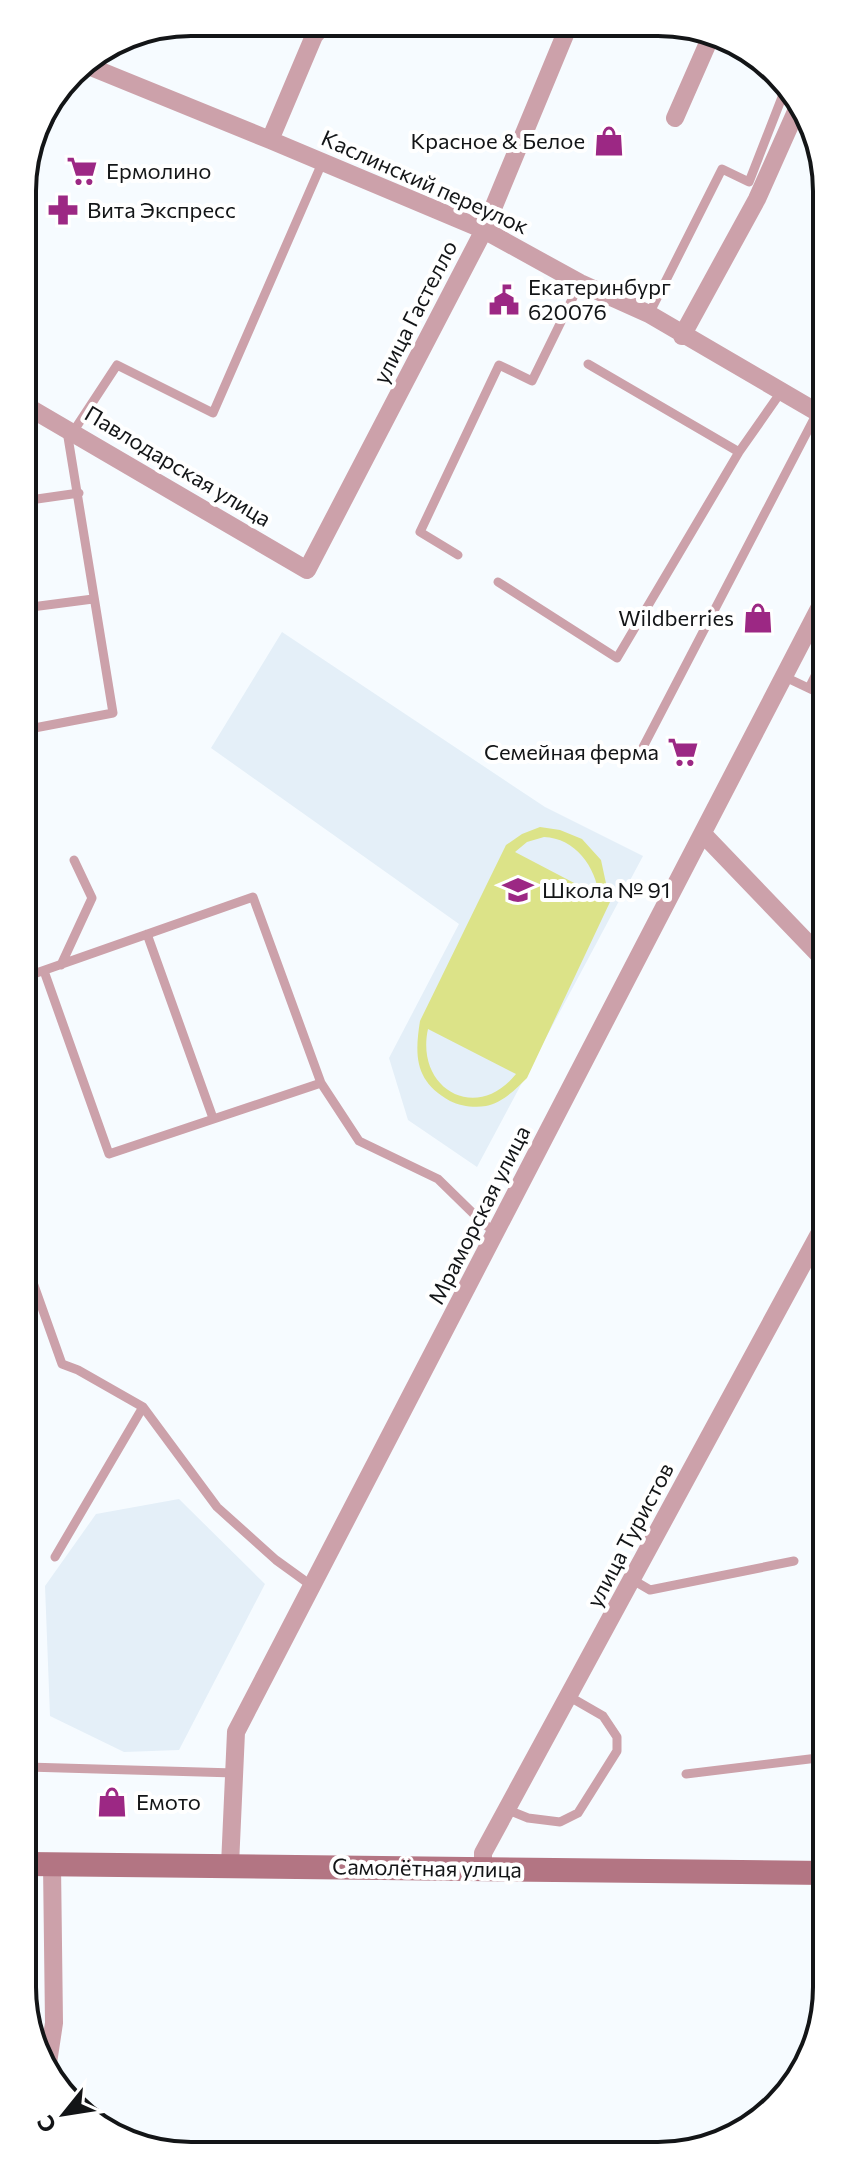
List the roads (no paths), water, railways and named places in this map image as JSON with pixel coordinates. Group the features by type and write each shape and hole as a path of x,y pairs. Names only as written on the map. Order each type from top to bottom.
{"main road":[{"name":"Самолётная улица","path":"36,1864 813,1873"}],"street":[{"path":"270,140 291,72 314,36"},
{"name":"улица Гастелло","path":"307,570 484,230 564,36"},
{"path":"675,118 708,44"},
{"name":"Каслинский переулок","path":"96,69 484,230 580,283 649,314 813,410"},
{"path":"682,336 757,199 794,117"},
{"name":"Павлодарская улица","path":"36,411 307,570"},
{"name":"Мраморская улица","path":"230,1865 236,1732 813,620"},
{"path":"703,834 813,949"},
{"name":"улица Туристов","path":"483,1868 483,1853 813,1245"},
{"path":"50,2050 54,2023 52,1865"}],"lane":[{"path":"649,314 722,169 749,182 782,98"},
{"path":"36,728 113,713 93,599 70,430 117,365 213,413 322,163"},
{"path":"458,555 420,532 499,365 532,381 580,283"},
{"path":"588,364 739,452"},
{"path":"498,582 617,658 739,452 781,392"},
{"path":"641,751 813,427"},
{"path":"36,499 79,493"},
{"path":"36,606 93,599"},
{"path":"783,676 813,690"},
{"path":"809,688 813,680"},
{"path":"61,965 92,898 74,860"},
{"path":"36,974 253,897 321,1083 359,1141 438,1179 496,1233"},
{"path":"147,934 213,1118"},
{"path":"44,971 109,1154 321,1083"},
{"path":"36,1291 62,1364 143,1407 217,1507 276,1560 312,1586"},
{"path":"55,1557 143,1407"},
{"path":"633,1580 650,1590 794,1561"},
{"path":"508,1810 528,1818 560,1822 578,1813 617,1751 617,1737 603,1716 570,1697"},
{"path":"686,1774 813,1759"},
{"path":"36,1767 235,1773"}],"place":[{"name":"Красное & Белое","path":"609,141"},
{"name":"Ермолино","path":"82,171"},
{"name":"Вита Экспресс","path":"63,210"},
{"name":"Екатеринбург 620076","path":"504,300"},
{"name":"Wildberries","path":"758,618"},
{"name":"Семейная ферма","path":"683,752"},
{"name":"Школа № 91","path":"518,890"},
{"name":"Емото","path":"112,1802"}]}
